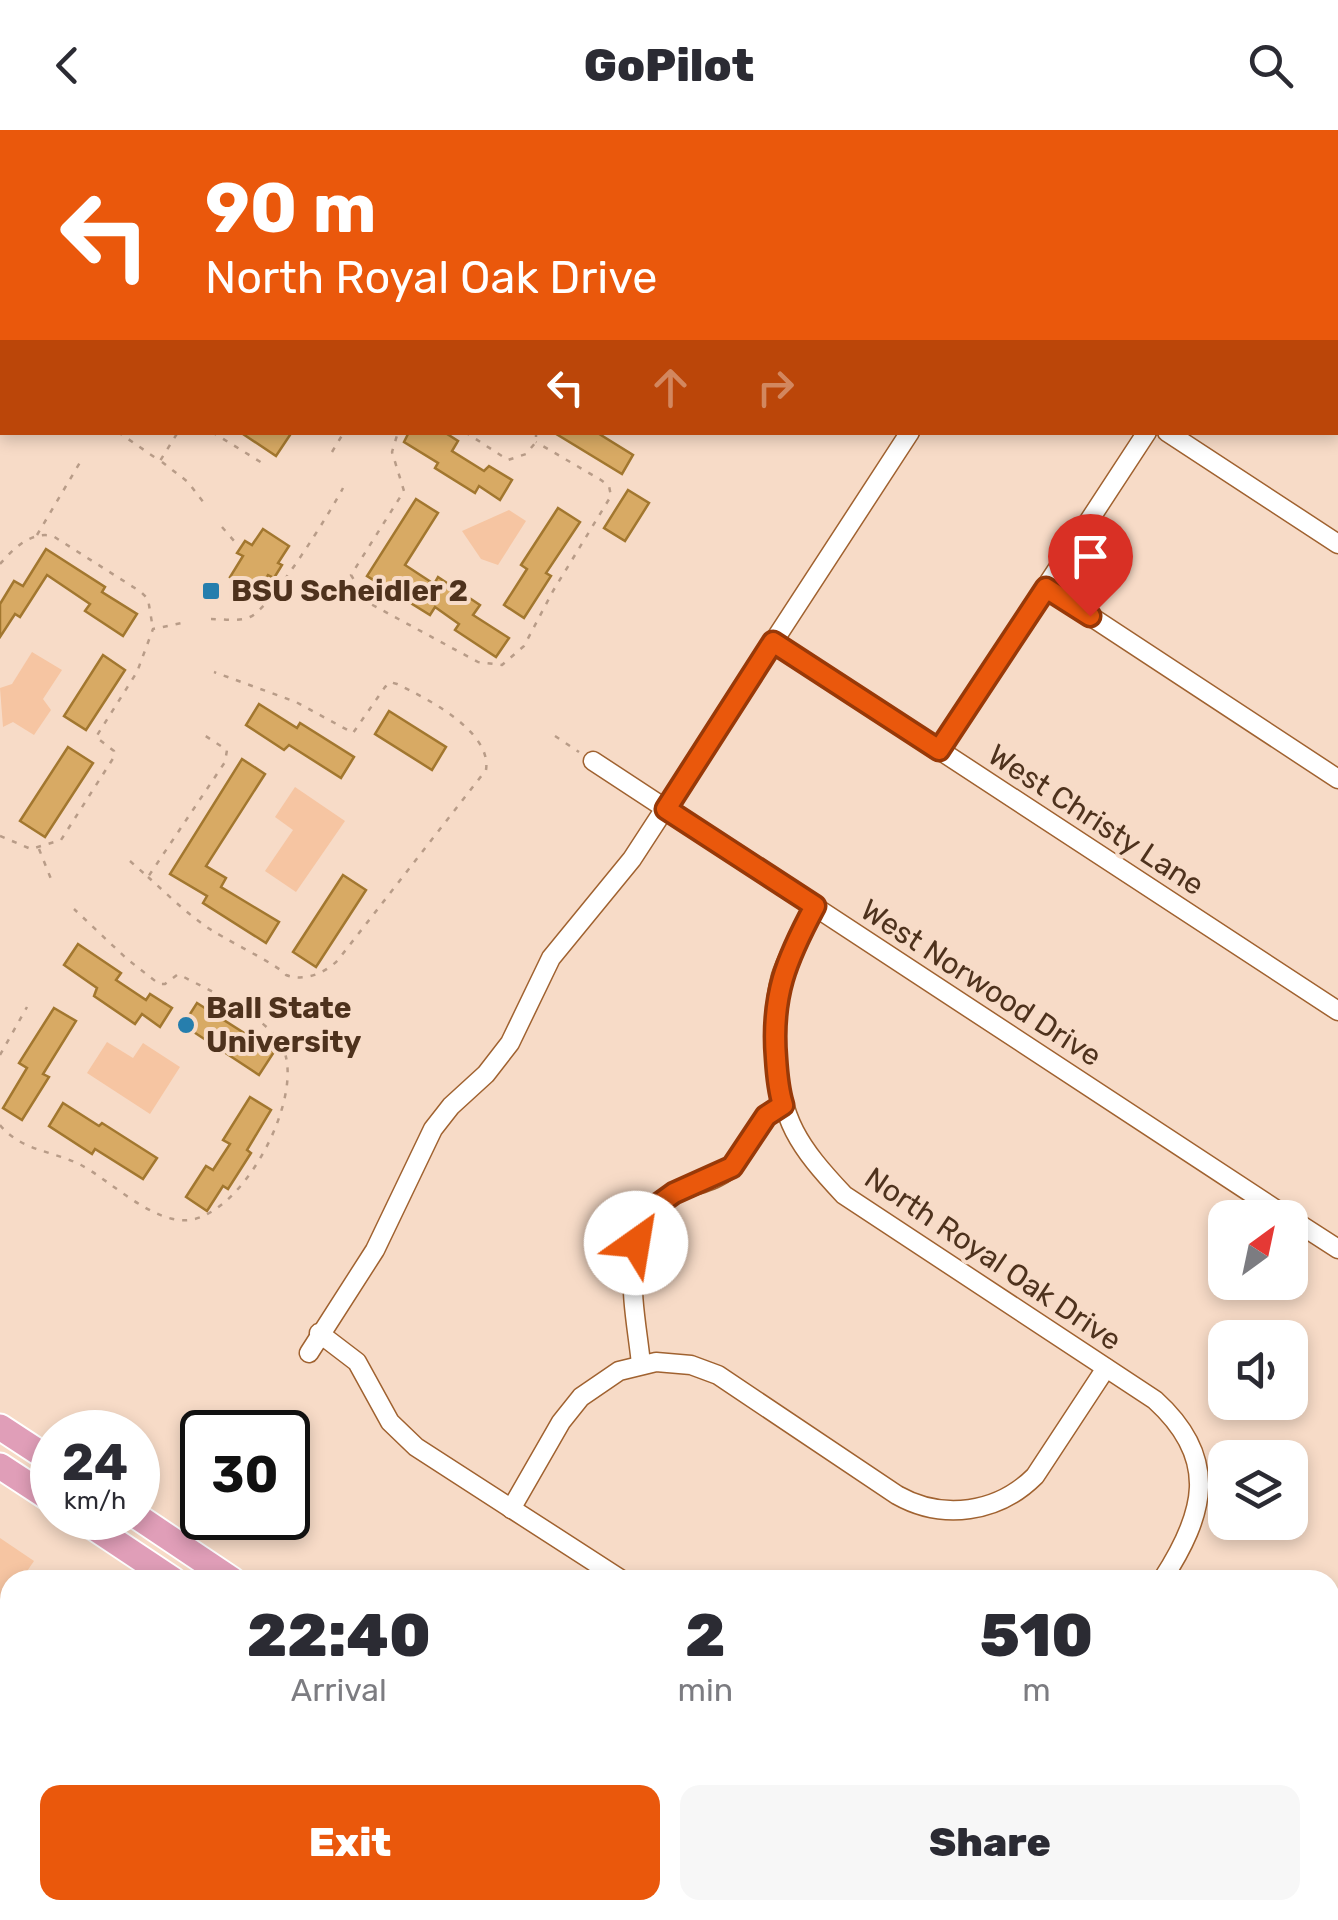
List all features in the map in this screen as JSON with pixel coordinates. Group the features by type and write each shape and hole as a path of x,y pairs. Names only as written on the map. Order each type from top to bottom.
{"main road":[{"path":"0,1427 30,1447"},
{"path":"0,1466 30,1486"},
{"path":"160,1532 217,1570"},
{"path":"113,1540 158,1570"}],"street":[{"path":"309,1353 375,1250 433,1129 510,1043 551,958 610,888 666,809 908,435"},
{"path":"939,750 1145,435"},
{"path":"1172,435 1338,544"},
{"path":"1046,588 1338,778"},
{"name":"West Christy Lane","path":"773,642 1338,1012"},
{"name":"West Norwood Drive","path":"593,761 1263,1200"},
{"name":"North Royal Oak Drive","path":"815,906 782,973 776,1003 776,1054 783,1105 796,1135 812,1160 844,1194 1155,1400 1173,1417 1193,1452 1199,1488 1194,1524 1168,1570"},
{"path":"642,1364 634,1284 640,1232 665,1199 732,1167 766,1116 783,1105"},
{"name":"West Norwood Drive","path":"1308,1230 1338,1250"},
{"path":"319,1333 357,1362 398,1432 606,1570"},
{"path":"511,1509 570,1410 592,1387 618,1370 642,1364 673,1362 718,1375 897,1495 925,1508 957,1511 988,1505 1025,1486 1106,1368"}],"path":[{"path":"122,435 188,482 207,507"},
{"path":"160,460 176,435"},
{"path":"217,435 267,466"},
{"path":"332,452 342,435"},
{"path":"367,602 351,575 404,491 392,452 397,435"},
{"path":"470,435 508,460 526,454 536,442 536,435"},
{"path":"310,588 331,597 367,602 478,662 494,666 514,658 534,634 553,591 611,496 609,486 536,442"},
{"path":"0,564 13,549 36,535 82,458"},
{"path":"210,620 245,618 260,610 343,488"},
{"path":"222,527 235,542"},
{"path":"0,836 22,848 38,848 60,840 114,757 114,751 96,738 137,672 153,629 151,610 141,592 70,545 53,536 36,535"},
{"path":"153,629 182,623"},
{"path":"130,860 204,925 262,961 281,968 286,975 304,978 338,960 486,770 482,750 462,723 397,684 390,682 385,687 353,733 296,702 214,672"},
{"path":"148,876 227,758 227,750 204,735"},
{"path":"555,736 593,761"},
{"path":"38,848 53,884"},
{"path":"0,1126 17,1142 80,1165 153,1210 191,1220 218,1208 240,1188 256,1167 278,1118 284,1095 286,1056 273,1034 238,1007 182,976 159,984 74,909"},
{"path":"0,1055 28,1006"}],"shaded area":[{"path":"509,510 526,521 498,565 481,559 462,531"},
{"path":"32,652 62,670 43,699 51,710 34,735 13,722 3,727 0,688 12,684"},
{"path":"295,787 345,821 296,892 265,871 293,830 275,817"},
{"path":"107,1042 133,1058 143,1043 180,1067 150,1114 87,1073"},
{"path":"0,1538 34,1561 28,1570 0,1570"}],"building":[{"path":"244,435 290,435 276,456"},
{"path":"408,435 449,435 458,441 452,451 484,471 489,466 512,480 500,500 479,486 475,493 435,468 438,463 404,442"},
{"path":"558,435 601,435 633,455 622,474"},
{"path":"628,490 649,503 625,541 604,528"},
{"path":"416,499 438,513 405,565 434,584 438,577 480,605 473,615 509,638 496,657 455,630 459,624 435,607 430,615 367,576"},
{"path":"558,508 580,522 546,573 551,576 524,618 504,605 527,569 521,565"},
{"path":"263,529 289,546 274,578 268,575 256,594 230,577 243,556 237,553 245,541 252,545"},
{"path":"46,549 105,587 102,592 137,614 123,636 85,611 90,604 47,575 20,617 15,614 0,637 0,604 14,581 23,586"},
{"path":"103,655 125,670 86,730 64,716"},
{"path":"259,704 297,728 300,723 354,757 341,778 289,745 284,750 246,725"},
{"path":"389,711 446,747 432,770 375,734"},
{"path":"68,747 93,763 45,837 20,821"},
{"path":"242,759 265,774 206,866 226,878 221,887 279,922 266,943 203,903 207,896 170,874"},
{"path":"343,875 366,890 316,967 293,952"},
{"path":"78,944 121,973 116,980 146,1000 150,994 172,1008 160,1027 142,1014 135,1024 94,996 97,988 64,965"},
{"path":"197,1003 274,1052 259,1075 183,1025"},
{"path":"54,1008 76,1021 43,1074 49,1077 22,1120 3,1108 27,1068 19,1063"},
{"path":"250,1097 271,1110 247,1150 251,1153 228,1189 223,1186 207,1211 186,1197 206,1166 213,1170 230,1144 223,1140"},
{"path":"63,1103 157,1158 143,1179 95,1149 92,1154 49,1126"}],"place":[{"name":"BSU Scheidler 2","path":"211,591"},
{"name":"Ball State University","path":"186,1025"}],"route":[{"path":"636,1243 656,1206 674,1193 732,1167 766,1116 783,1105 778,1092 774,1036 778,988 815,906 666,809 773,642 939,750 1046,588 1090,616"}]}
